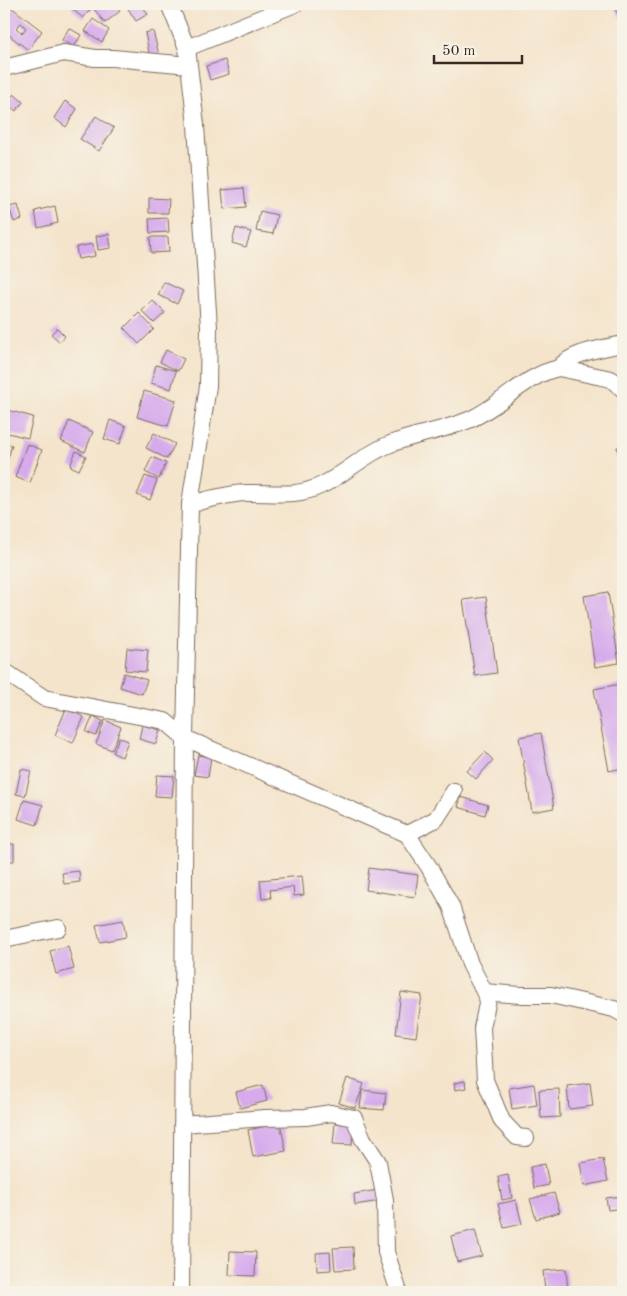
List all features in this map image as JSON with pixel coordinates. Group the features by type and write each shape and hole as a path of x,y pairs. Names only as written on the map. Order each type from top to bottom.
{"street":[{"path":"168,4 187,48 196,125 209,327 208,386 190,504 185,738 181,1292"},
{"path":"187,48 295,4"},
{"path":"4,68 64,52 96,58 189,65"},
{"path":"559,368 570,358 623,344"},
{"path":"190,504 244,493 288,494 320,486 389,444 471,418 538,375 559,368 611,378 623,389"},
{"path":"4,671 44,698 164,721 185,738 407,834 429,867 451,906 470,964 488,999 482,1028 484,1080 502,1121 517,1137 526,1138"},
{"path":"407,834 436,819 454,791"},
{"path":"4,940 58,928"},
{"path":"484,992 520,996 551,995 614,1009 623,1014"},
{"path":"182,1124 306,1117 331,1113 354,1118 363,1138 378,1162 385,1200 386,1252 399,1292"}],"building":[{"path":"4,4 7,4 42,31 28,50 4,31","holes":["21,23 26,28 22,33 16,28"]},
{"path":"75,4 87,4 92,8 83,18 71,8"},
{"path":"101,4 113,4 120,11 105,23 94,9"},
{"path":"132,4 141,4 148,14 136,21 127,7"},
{"path":"612,4 623,4 623,23"},
{"path":"93,19 109,30 102,42 85,31"},
{"path":"69,28 81,35 74,47 62,40"},
{"path":"153,31 159,55 150,57 145,33"},
{"path":"225,60 229,74 210,80 206,66"},
{"path":"14,94 23,102 16,111 6,103"},
{"path":"65,101 77,109 66,127 54,118"},
{"path":"96,116 114,128 99,151 80,139"},
{"path":"244,188 246,207 224,209 222,190"},
{"path":"149,198 169,199 168,213 149,213"},
{"path":"18,205 22,219 14,222 9,207"},
{"path":"55,206 58,223 38,228 35,211"},
{"path":"260,211 277,215 273,234 256,231"},
{"path":"168,218 169,232 150,233 149,219"},
{"path":"236,228 251,232 246,247 232,243"},
{"path":"109,234 111,248 98,250 96,236"},
{"path":"150,237 168,237 169,252 151,253"},
{"path":"93,244 95,256 78,259 76,247"},
{"path":"164,282 183,291 177,304 158,295"},
{"path":"152,300 165,313 154,323 142,311"},
{"path":"139,313 154,329 139,344 124,328"},
{"path":"57,328 65,336 60,342 51,334"},
{"path":"166,350 184,359 178,371 160,362"},
{"path":"156,365 176,371 171,389 151,383"},
{"path":"144,391 176,400 168,426 137,417"},
{"path":"4,409 33,417 28,438 4,432"},
{"path":"110,420 126,426 120,444 104,439"},
{"path":"69,421 93,432 85,452 61,441"},
{"path":"154,433 175,444 167,459 146,448"},
{"path":"4,443 12,445 4,472"},
{"path":"27,444 42,450 30,483 15,477"},
{"path":"623,446 623,468 621,468 617,447"},
{"path":"76,451 86,456 79,470 70,466"},
{"path":"152,457 166,463 159,479 145,472"},
{"path":"145,476 157,480 150,500 137,495"},
{"path":"608,592 619,663 595,667 584,596"},
{"path":"486,597 497,673 475,676 463,600"},
{"path":"127,648 148,650 146,672 125,670"},
{"path":"124,673 147,680 142,694 120,687"},
{"path":"620,684 623,704 623,768 609,771 594,689"},
{"path":"66,709 84,717 73,743 55,735"},
{"path":"93,716 103,721 96,736 86,732"},
{"path":"105,720 121,727 112,750 96,744"},
{"path":"142,725 160,730 156,744 139,739"},
{"path":"541,733 554,808 532,812 519,737"},
{"path":"119,737 128,741 122,757 113,753"},
{"path":"485,752 493,760 476,779 467,771"},
{"path":"198,755 211,757 208,777 194,775"},
{"path":"21,769 31,771 25,796 16,794"},
{"path":"157,775 174,776 172,797 155,796"},
{"path":"461,797 488,805 485,815 458,807"},
{"path":"24,800 43,805 37,825 18,819"},
{"path":"4,844 14,844 14,861 4,861"},
{"path":"369,868 418,875 415,897 366,890"},
{"path":"79,871 80,882 64,884 62,873"},
{"path":"302,876 304,895 294,896 293,887 270,890 271,898 262,899 260,880"},
{"path":"123,920 126,937 100,942 96,925"},
{"path":"68,946 74,969 56,974 50,951"},
{"path":"401,992 422,995 416,1037 396,1034"},
{"path":"347,1078 364,1084 355,1108 339,1103"},
{"path":"465,1081 466,1088 455,1090 454,1083"},
{"path":"590,1083 593,1106 569,1109 567,1086"},
{"path":"534,1084 537,1105 512,1109 509,1088"},
{"path":"263,1085 267,1101 240,1108 236,1092"},
{"path":"559,1089 560,1117 541,1118 539,1090"},
{"path":"362,1090 386,1093 384,1110 360,1108"},
{"path":"280,1123 286,1151 253,1157 248,1130"},
{"path":"335,1123 353,1124 352,1145 333,1144"},
{"path":"603,1159 608,1181 584,1186 580,1163"},
{"path":"545,1164 549,1185 534,1188 530,1167"},
{"path":"508,1175 512,1198 502,1200 498,1177"},
{"path":"378,1190 380,1201 355,1205 354,1194"},
{"path":"554,1193 560,1212 536,1219 530,1199"},
{"path":"623,1196 623,1208 608,1210 606,1198"},
{"path":"516,1200 522,1224 504,1228 498,1204"},
{"path":"475,1230 482,1256 457,1262 451,1236"},
{"path":"353,1247 354,1269 335,1270 333,1248"},
{"path":"230,1251 256,1252 255,1276 229,1275"},
{"path":"330,1252 331,1270 317,1271 316,1253"},
{"path":"566,1269 568,1292 545,1292 543,1271"}]}
